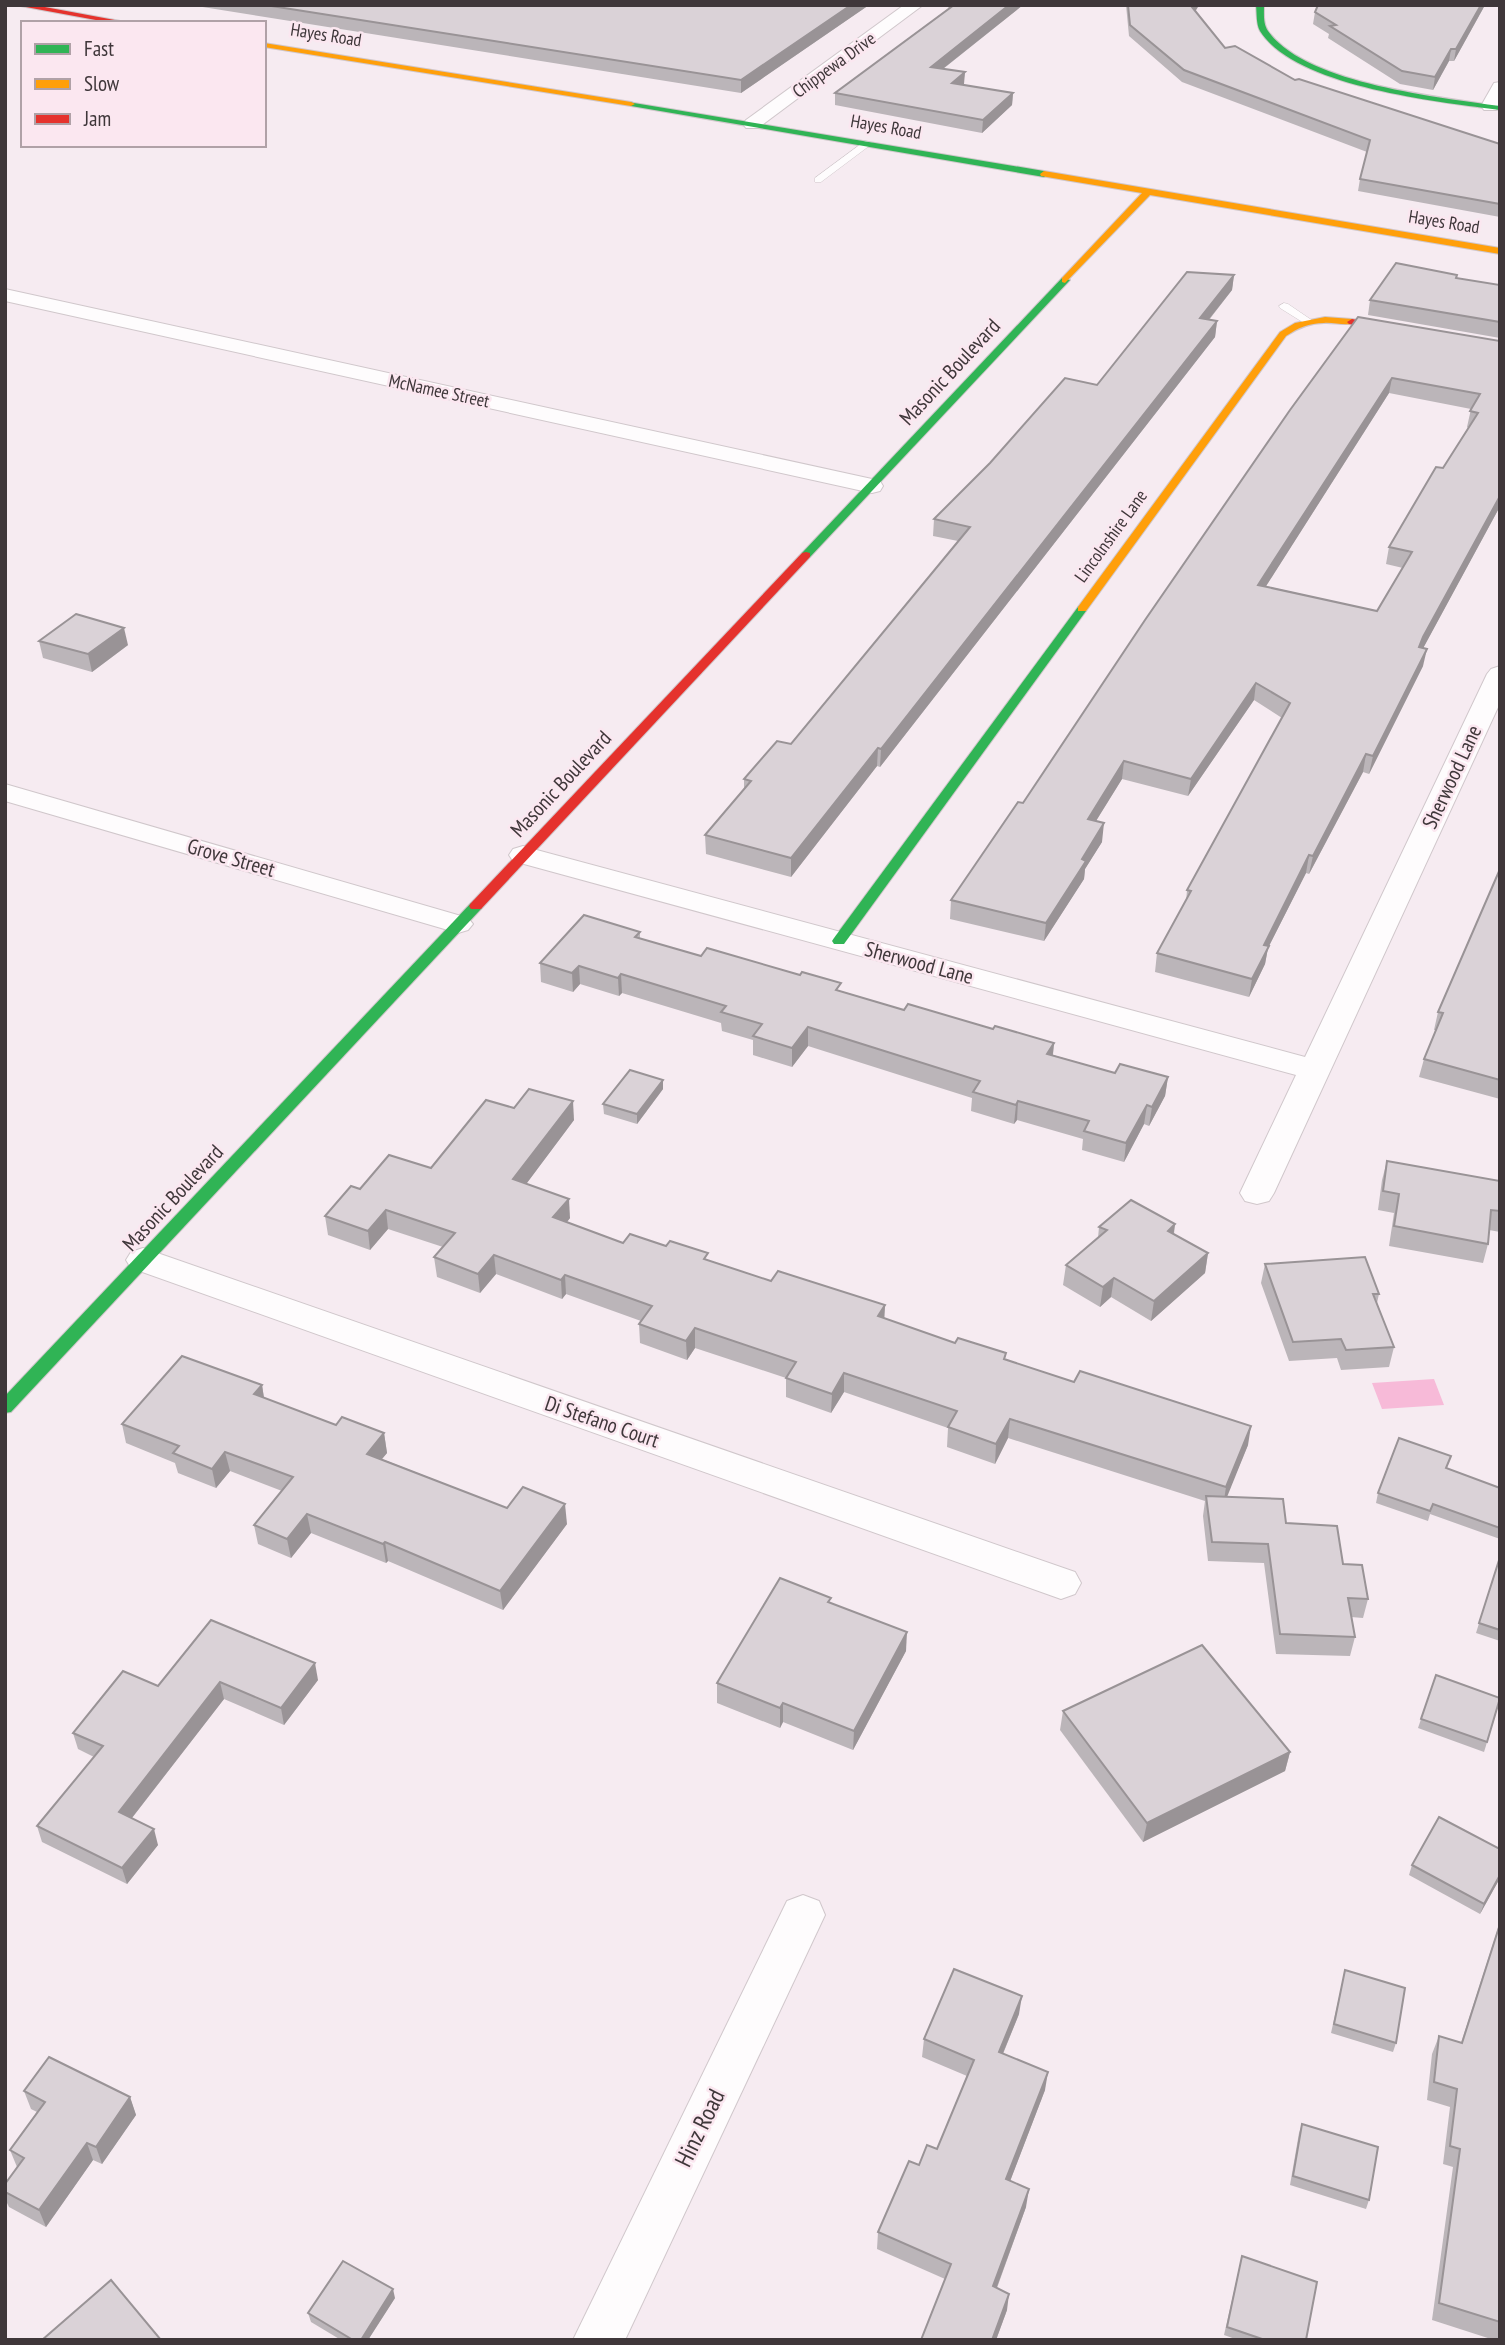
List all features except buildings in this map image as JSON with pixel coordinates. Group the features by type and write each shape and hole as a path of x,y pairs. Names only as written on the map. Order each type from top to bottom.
{"street":[{"path":"19,5 115,21"},
{"name":"Chippewa Drive","path":"752,124 915,5"},
{"path":"1260,5 1259,25 1264,34 1284,52 1313,68 1384,89 1495,107 1500,87"},
{"name":"Hayes Road","path":"266,45 752,124 1500,251"},
{"name":"Masonic Boulevard","path":"5,1406 1148,192"},
{"name":"McNamee Street","path":"5,295 872,486"},
{"path":"1308,321 1339,320 1500,348"},
{"name":"Lincolnshire Lane","path":"839,941 1283,334 1293,326 1308,321"},
{"name":"Sherwood Lane","path":"1257,1193 1500,674"},
{"name":"Grove Street","path":"7,794 458,924"},
{"name":"Sherwood Lane","path":"523,855 1315,1070"},
{"name":"Di Stefano Court","path":"144,1260 1060,1583"},
{"name":"Hinz Road","path":"598,2340 803,1915"}],"lane":[{"path":"818,180 867,144"},
{"path":"1284,306 1308,321"}],"shaded area":[{"path":"1434,1379 1444,1405 1382,1409 1372,1383"}],"traffic: fast":[{"path":"1260,5 1264,31 1281,49 1306,64 1372,86 1500,108"},
{"path":"631,104 1044,174"},
{"path":"806,555 1065,280"},
{"path":"839,941 1082,609"},
{"path":"5,1407 476,906"}],"traffic: slow":[{"path":"266,45 631,104"},
{"path":"1044,174 1500,251"},
{"path":"1065,280 1148,192"},
{"path":"1082,609 1283,334 1316,320 1352,322"}],"traffic: jam":[{"path":"19,5 115,21"},
{"path":"1352,322 1500,348"},
{"path":"476,906 806,555"}]}
